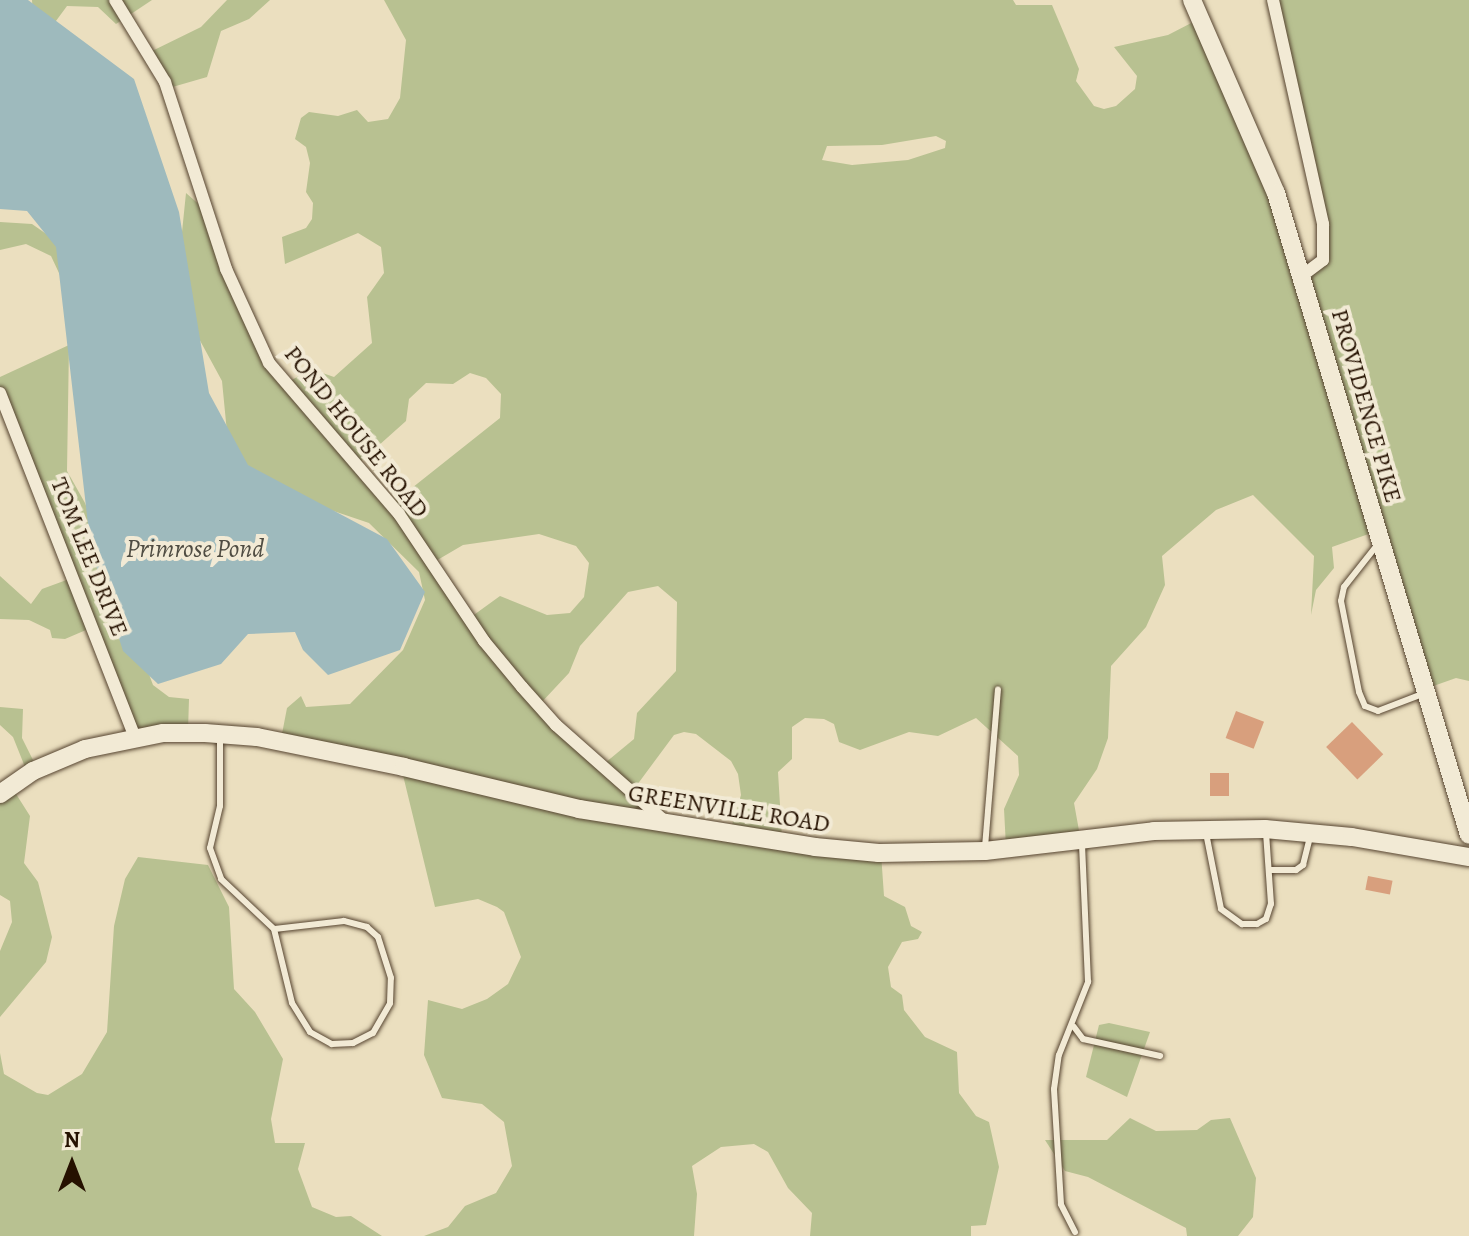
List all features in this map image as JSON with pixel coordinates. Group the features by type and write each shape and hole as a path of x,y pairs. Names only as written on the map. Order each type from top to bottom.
{"main road":[{"name":"PROVIDENCE PIKE","path":"1192,0 1251,126 1303,275 1469,835"},
{"name":"GREENVILLE ROAD","path":"0,794 33,771 85,749 135,737 220,734 257,737 669,825 879,853 985,851 1205,829 1265,829 1469,857"}],"street":[{"name":"POND HOUSE ROAD","path":"115,0 165,82 226,269 269,363 399,514 484,641 522,687 556,725 669,825"},
{"path":"1273,0 1323,224 1323,260 1303,275"},
{"name":"TOM LEE DRIVE","path":"0,393 135,737"}],"lane":[{"path":"1380,541 1344,587 1341,601 1359,692 1365,706 1378,711 1425,693"},
{"path":"985,851 998,690"},
{"path":"220,734 220,806 210,848 214,867 230,891 274,929 292,1003 310,1032 332,1044 353,1043 373,1033 390,1003 391,978 378,937 367,927 344,921 274,929"},
{"path":"1205,829 1221,909 1242,924 1266,919 1271,904 1265,829"},
{"path":"1269,870 1296,870 1303,865 1311,833"},
{"path":"1075,1232 1061,1204 1054,1089 1059,1055 1074,1027 1088,982 1081,839"},
{"path":"1074,1027 1083,1039 1160,1056"}],"green space":[{"path":"32,0 152,0 116,24 98,7 67,6 53,25 33,16"},
{"path":"227,0 270,0 249,19 221,31 207,77 169,88 150,52 201,27"},
{"path":"384,0 1013,0 1016,5 1052,5 1079,69 1076,81 1094,106 1104,109 1116,106 1135,89 1137,76 1114,47 1168,35 1199,19 1302,269 1322,258 1323,225 1274,0 1469,0 1469,681 1456,678 1425,689 1377,531 1332,547 1334,568 1316,590 1311,615 1314,556 1253,495 1216,510 1162,556 1165,585 1146,627 1111,666 1108,738 1097,769 1074,803 1080,836 1006,847 1004,809 1019,775 1018,756 976,718 938,736 909,732 860,750 839,742 834,724 824,719 805,718 792,727 792,759 778,772 782,838 881,853 884,896 905,907 911,926 922,932 918,939 902,942 888,967 891,987 902,995 904,1010 925,1037 957,1052 959,1093 976,1116 989,1122 999,1167 986,1225 971,1226 971,1236 810,1236 812,1213 788,1188 768,1152 754,1144 721,1147 692,1166 697,1194 694,1236 424,1236 448,1227 465,1206 496,1193 512,1166 504,1122 482,1104 442,1098 424,1055 428,1000 462,1009 487,999 508,984 521,957 504,912 497,907 478,899 435,907 401,767 281,739 287,708 301,696 306,707 350,704 403,650 425,600 419,572 369,523 298,499 229,453 222,381 197,335 178,271 186,193 202,207 269,362 290,381 311,369 334,377 372,343 367,297 384,273 381,247 358,233 285,264 282,237 306,228 312,219 313,203 306,192 310,163 306,147 295,139 301,118 309,112 338,116 357,110 368,122 388,119 400,98 406,40","holes":["936,136 946,141 945,148 908,160 852,165 822,160 827,146 882,145","470,373 486,378 501,394 500,418 393,503 359,463 406,421 409,399 426,383 453,384","539,534 576,546 589,563 584,597 570,613 547,615 500,596 471,617 434,562 463,545","658,586 677,602 676,671 637,713 634,739 605,763 540,704 569,673 580,646 628,592","684,732 696,734 731,761 738,774 741,795 731,828 664,820 634,789 674,735"]},
{"path":"0,222 32,224 55,240 74,305 51,256 26,244 0,250"},
{"path":"69,345 67,471 85,503 153,685 169,697 189,699 188,731 135,735 93,627 65,639 52,638 50,630 29,620 0,619 0,576 31,604 42,589 72,578 0,389 0,377"},
{"path":"0,707 23,709 22,738 36,766 27,772 13,737 0,725"},
{"path":"11,786 30,816 24,863 38,882 52,937 46,962 0,1017 0,951 12,922 10,901 0,895 0,792"},
{"path":"138,857 208,865 229,907 234,989 255,1012 283,1059 271,1119 275,1143 305,1143 298,1169 312,1207 336,1217 351,1216 382,1236 0,1236 0,1053 4,1074 37,1093 48,1095 82,1074 107,1032 114,926 125,879"},
{"path":"1109,1023 1150,1032 1127,1097 1086,1077 1099,1025"},
{"path":"1130,1118 1156,1131 1197,1130 1211,1120 1230,1118 1256,1178 1253,1217 1238,1236 1187,1236 1186,1228 1088,1177 1065,1171 1045,1140 1107,1140"}],"water":[{"name":"Primrose Pond","path":"0,0 28,0 134,79 179,212 209,393 248,465 387,539 425,592 400,650 328,675 303,650 295,632 248,634 221,664 158,684 123,651 91,550 56,247 27,211 0,209"}],"building":[{"path":"1236,711 1264,722 1254,749 1226,738"},
{"path":"1352,722 1383,754 1357,779 1326,747"},
{"path":"1210,773 1229,773 1229,796 1210,796"},
{"path":"1368,876 1393,881 1390,895 1365,890"}]}
